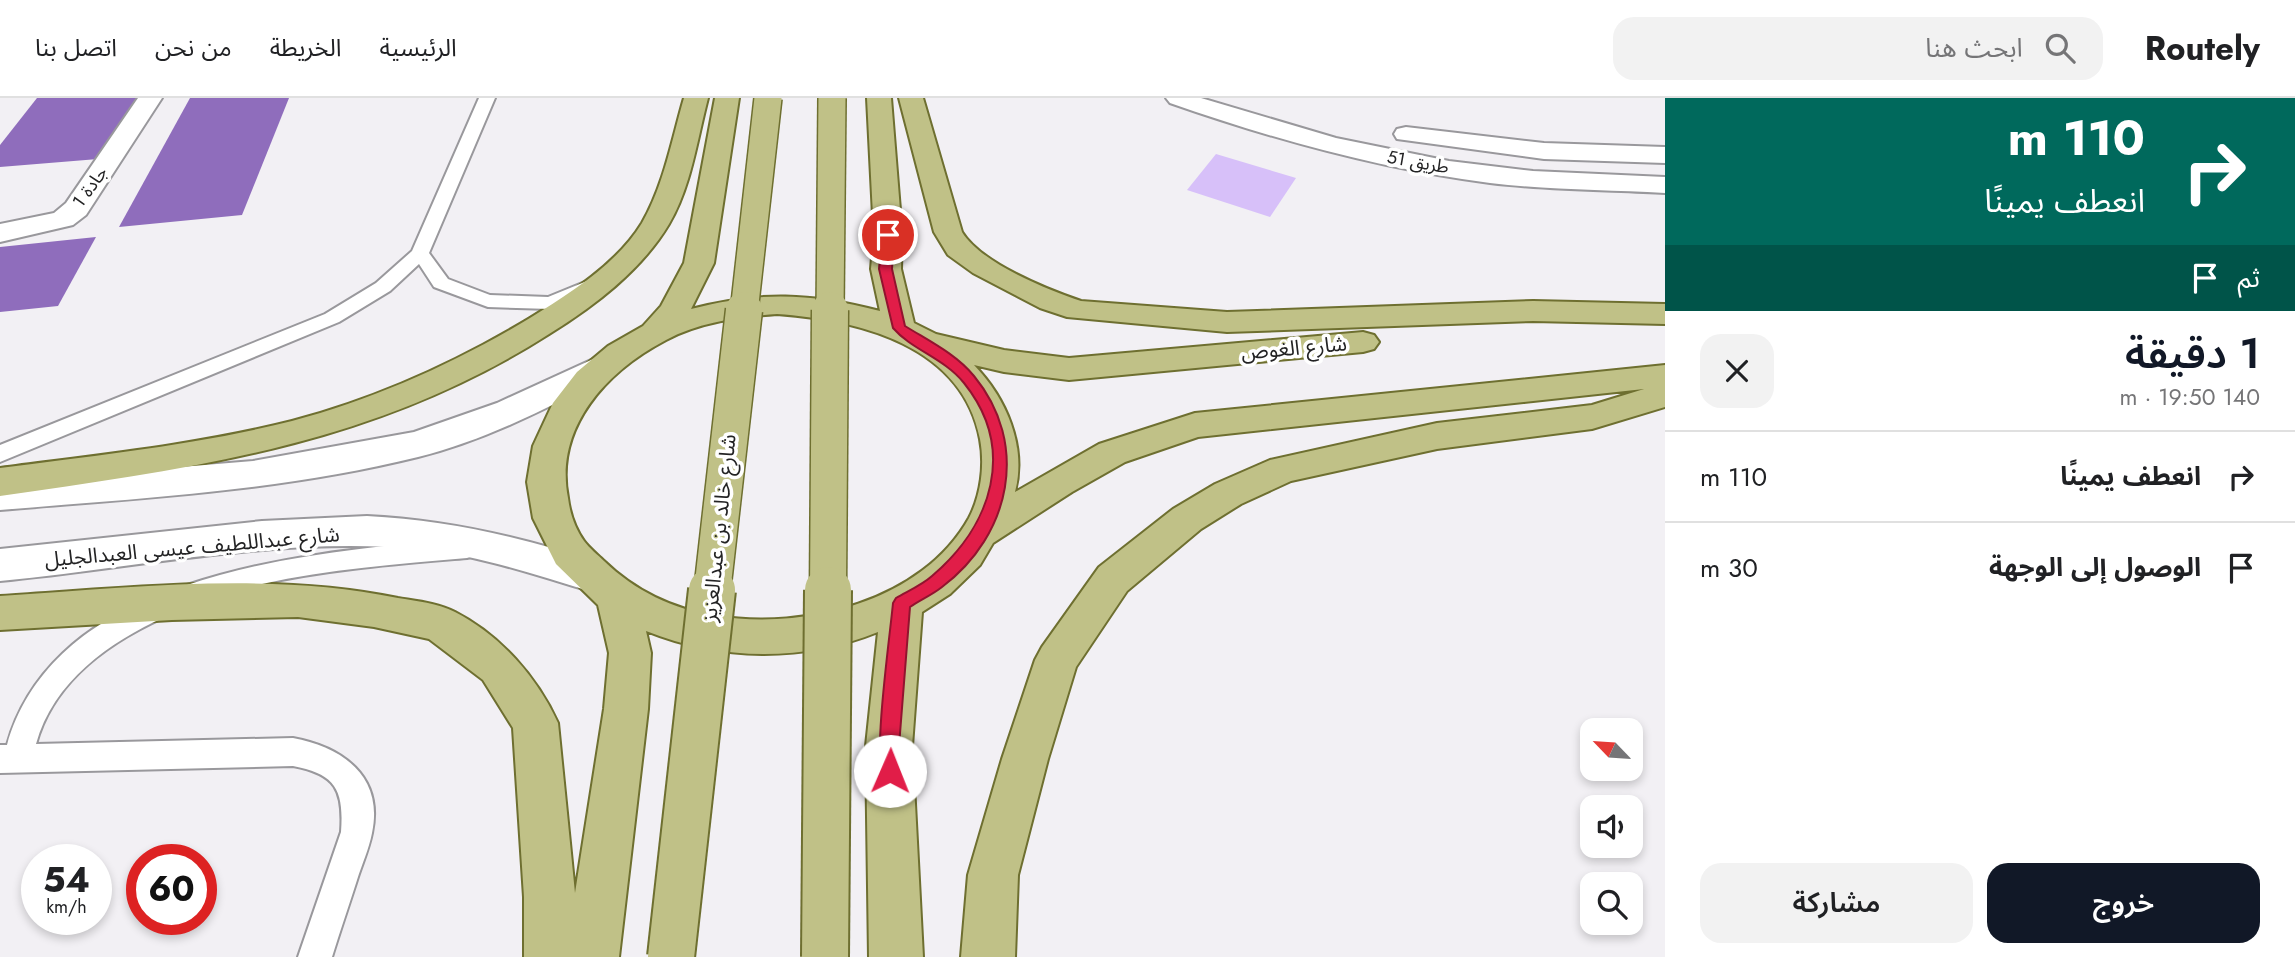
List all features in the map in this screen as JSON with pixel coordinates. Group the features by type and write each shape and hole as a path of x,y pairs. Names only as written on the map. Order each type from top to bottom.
{"main road":[{"path":"0,482 234,446 294,433 387,401 489,355 545,324 607,278 646,236 664,206 696,98"},
{"path":"654,333 674,311 699,263 727,98"},
{"name":"شارع خالد بن عبدالعزيز","path":"671,957 768,98"},
{"path":"825,957 832,98"},
{"path":"879,98 888,235 886,269 912,335"},
{"path":"911,98 948,232 958,249 1015,284 1078,310 1227,321 1533,311 1665,315"},
{"path":"777,304 841,309 912,335 948,359 968,378 984,400 995,424 1000,450 1000,477 994,505 981,532 961,558 937,582 902,603 864,620 822,631 766,637 733,636 691,628 652,615 603,586 567,549 553,522 546,493 545,465 552,438 564,411 580,388 601,366 654,333 714,312 777,304"},
{"name":"شارع الغوص","path":"912,335 1004,360 1069,369 1665,315"},
{"path":"981,532 1059,482 1112,453 1195,425 1665,376"},
{"path":"988,957 993,874 1056,660 1113,579 1187,519 1228,494 1283,469 1437,436 1592,417 1665,395"},
{"path":"592,957 626,709 629,653 603,586"},
{"path":"0,613 172,603 298,600 440,624 498,667 535,723 550,897 551,957"},
{"path":"896,957 890,746 902,603"}],"street":[{"name":"جادة 1","path":"0,233 63,219 76,209 150,98"},
{"name":"طريق 51","path":"1178,98 1243,121 1352,151 1490,175 1665,185"},
{"path":"1268,103 1293,110"},
{"name":"طريق 51","path":"1378,129 1437,139 1544,151 1665,155"},
{"path":"0,496 253,475 407,446 509,412 601,366"},
{"name":"شارع عبداللطيف عيسى العبدالجليل","path":"0,565 332,531 419,534 489,546 603,586"}],"lane":[{"path":"0,454 332,318 383,287 420,253 486,98"},
{"path":"420,253 441,283 488,301 551,303 607,278"},
{"path":"315,957 357,832 359,814 350,781 340,769 327,760 293,752 9,759 47,690 72,661 103,636 137,616 225,583 290,567 489,546"}],"shaded area":[{"path":"1216,154 1296,178 1270,217 1187,190"}],"building":[{"path":"37,98 137,98 98,159 0,167 0,145"},
{"path":"190,98 289,98 242,215 119,227"},
{"path":"96,237 58,306 0,312 0,247"}],"route":[{"path":"888,235 886,269 899,328 925,342 968,378 984,400 995,424 1000,450 1000,477 994,505 981,532 961,558 937,582 902,603 890,771"}]}
